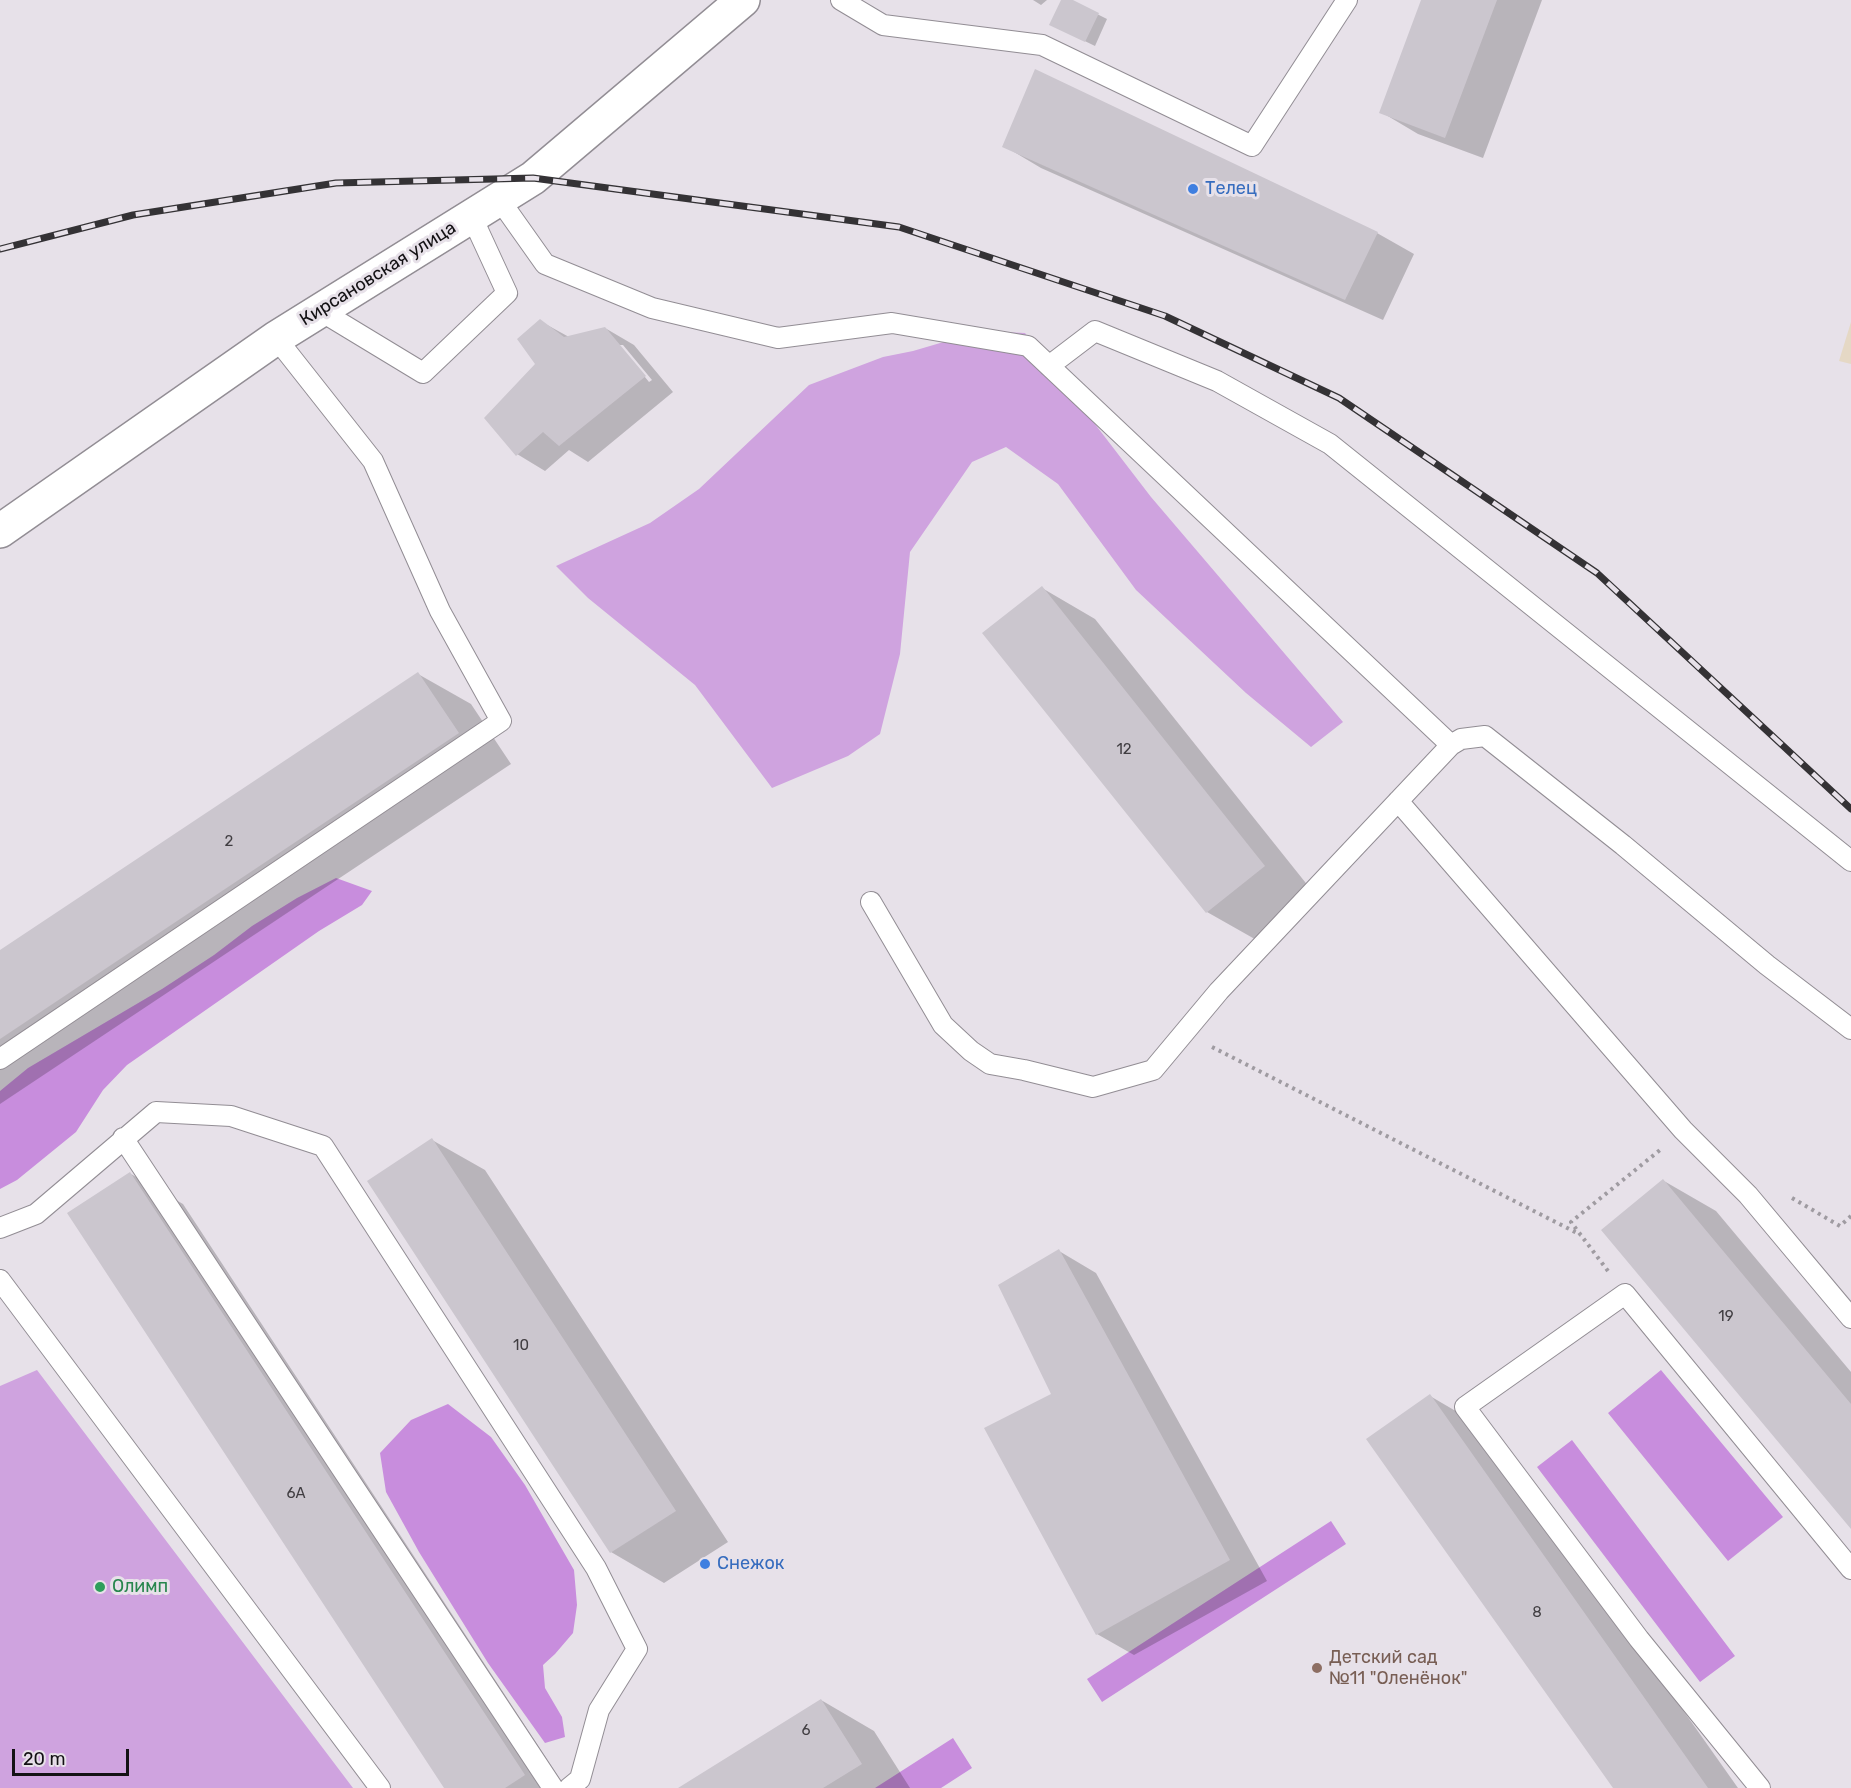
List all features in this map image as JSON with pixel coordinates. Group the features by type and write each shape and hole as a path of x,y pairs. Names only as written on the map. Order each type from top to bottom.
{"main road":[{"name":"Кирсановская улица","path":"0,531 276,338 533,178 743,0"}],"lane":[{"path":"841,0 883,25 1042,45 1252,146 1347,0"},
{"path":"499,199 545,264 652,308 778,338 892,323 1028,346 1451,745"},
{"path":"319,310 423,373 507,293 471,215"},
{"path":"1049,366 1095,331 1217,381 1330,444 1851,861"},
{"path":"0,1059 501,721 440,611 373,461 276,338"},
{"path":"871,902 943,1025 971,1051 990,1064 1093,1087 1153,1070 1219,991 1451,745 1461,739 1485,736 1623,845 1767,965 1851,1029"},
{"path":"1398,801 1683,1130 1748,1195 1851,1318"},
{"path":"0,1228 36,1214 156,1112 231,1116 322,1146 596,1568 637,1649 599,1710 580,1779 569,1788"},
{"path":"123,1138 553,1788"},
{"path":"0,1280 381,1788"},
{"path":"1760,1788 1639,1639 1465,1407 1625,1294 1851,1569"}],"path":[{"path":"1184,1033 1581,1235"},
{"path":"1625,1294 1571,1222 1683,1130"},
{"path":"1748,1195 1765,1182 1840,1227 1851,1216"}],"shaded area":[{"path":"1851,322 1851,364 1839,361"},
{"path":"981,331 1025,333 1151,497 1343,722 1311,747 1246,693 1136,590 1058,484 1006,447 972,462 910,552 900,654 880,734 848,756 772,788 695,685 588,598 556,566 650,523 699,489 809,385 883,357 913,351"},
{"path":"336,878 372,891 362,905 319,931 127,1065 103,1090 76,1132 17,1180 0,1189 0,1091 28,1068 162,989 214,955 252,926 297,898"},
{"name":"Олимп","path":"37,1370 353,1788 0,1788 0,1386"},
{"path":"1661,1370 1783,1517 1728,1561 1608,1413"},
{"path":"448,1404 491,1437 525,1485 574,1570 577,1605 573,1633 543,1665 545,1688 562,1717 565,1737 545,1743 488,1663 419,1552 386,1492 380,1453 411,1420"},
{"path":"1572,1440 1735,1656 1700,1682 1537,1467"},
{"path":"1331,1521 1346,1544 1102,1702 1087,1679"},
{"path":"953,1738 972,1768 941,1788 875,1788"}],"building":[{"path":"1061,0 1073,0 1099,13 1085,42 1049,25"},
{"path":"1421,0 1497,0 1445,138 1379,113"},
{"name":"Телец","path":"1035,69 1378,232 1345,300 1002,147"},
{"path":"540,319 564,337 605,327 646,376 559,446 543,432 516,456 484,418 535,364 517,339"},
{"path":"1042,586 1265,866 1206,913 982,633"},
{"path":"418,672 459,733 0,1039 0,950"},
{"path":"432,1138 676,1511 610,1553 367,1181"},
{"path":"130,1172 525,1775 505,1788 444,1788 67,1213"},
{"path":"1663,1179 1851,1404 1851,1529 1601,1230"},
{"path":"1059,1249 1230,1560 1096,1635 984,1428 1051,1394 998,1285"},
{"path":"1430,1394 1708,1788 1613,1788 1366,1439"},
{"path":"821,1699 862,1764 823,1788 678,1788"}],"railway":[{"path":"0,249 133,215 336,183 533,178 899,227 1165,316 1339,398 1597,573 1851,809"}],"place":[{"name":"Телец","path":"1193,189"},
{"name":"Снежок","path":"705,1564"},
{"name":"Олимп","path":"100,1587"},
{"name":"Детский сад №11 \"Оленёнок\"","path":"1317,1668"}]}
